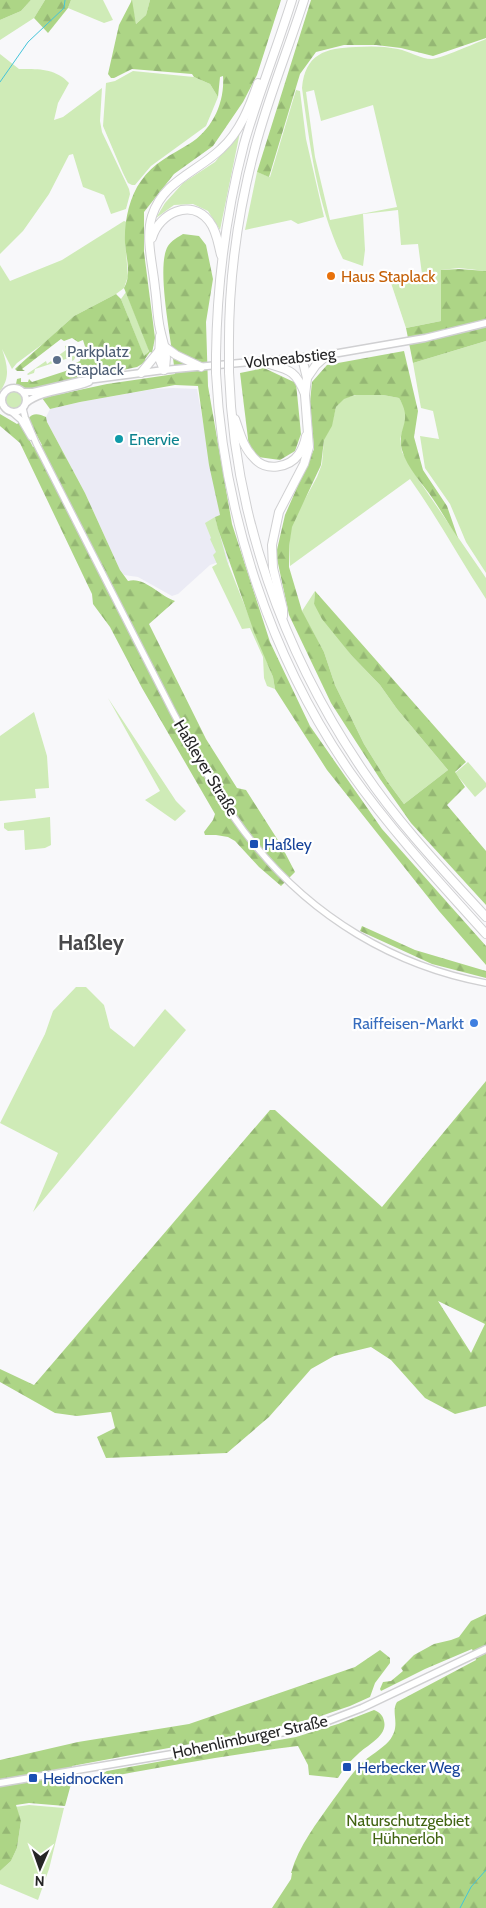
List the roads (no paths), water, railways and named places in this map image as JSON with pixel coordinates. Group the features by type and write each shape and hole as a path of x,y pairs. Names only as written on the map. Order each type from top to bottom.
{"highway":[{"path":"292,0 252,118 240,162 229,212 218,296 216,372 226,456 240,528 258,587 289,665 312,710 351,773 399,835 486,934"},
{"path":"304,0 262,122 247,180 232,267 228,354 236,454 251,526 269,585 283,623 321,704 366,774 407,828 486,917"},
{"path":"164,370 167,356 162,349 149,239 151,222 163,195 180,178 206,161 229,141 247,111 262,73 270,65"},
{"path":"151,248 154,232 162,220 173,212 188,210 203,215 209,221 216,236 222,260"},
{"path":"162,349 201,367"},
{"path":"141,373 162,349"},
{"path":"307,378 316,365 327,355"},
{"path":"283,623 283,609 273,568 274,533 284,502 307,456 309,438 305,396 307,378 302,358"},
{"path":"302,358 299,368 299,379 305,396"},
{"path":"262,362 288,370 299,379"},
{"path":"231,405 246,450 255,461 264,465 280,466 293,460 302,450 308,429"}],"main road":[{"name":"Volmeabstieg","path":"24,392 33,392 80,381 93,381 164,370 327,355 425,338 486,323"},
{"name":"Volmeabstieg","path":"25,406 40,396 76,388 93,381"},
{"path":"10,389 18,389 24,392 25,406 18,412 2,408 1,399 5,392 10,389"},
{"name":"Haßleyer Straße","path":"25,406 25,418 36,443 190,744 228,808 254,844 300,891 325,913 357,935 417,964 452,976 486,983"},
{"name":"Haßleyer Straße","path":"13,412 21,420 36,443"},
{"name":"Hohenlimburger Straße","path":"0,1783 190,1751 315,1726 362,1708 486,1649"}],"waterway":[{"path":"0,82 28,42 64,8 65,0"},
{"path":"460,1908 471,1887 486,1870"}],"place":[{"name":"Haus Staplack","path":"331,276"},
{"name":"Parkplatz Staplack","path":"57,360"},
{"name":"Enervie","path":"119,439"},
{"name":"Haßley","path":"254,844"},
{"name":"Raiffeisen-Markt","path":"474,1023"},
{"name":"Herbecker Weg","path":"347,1767"},
{"name":"Heidnocken","path":"33,1778"}],"district":[{"name":"Haßley","path":"91,942"}],"park label":[{"name":"Naturschutzgebiet Hühnerloh","path":"408,1829"}]}
